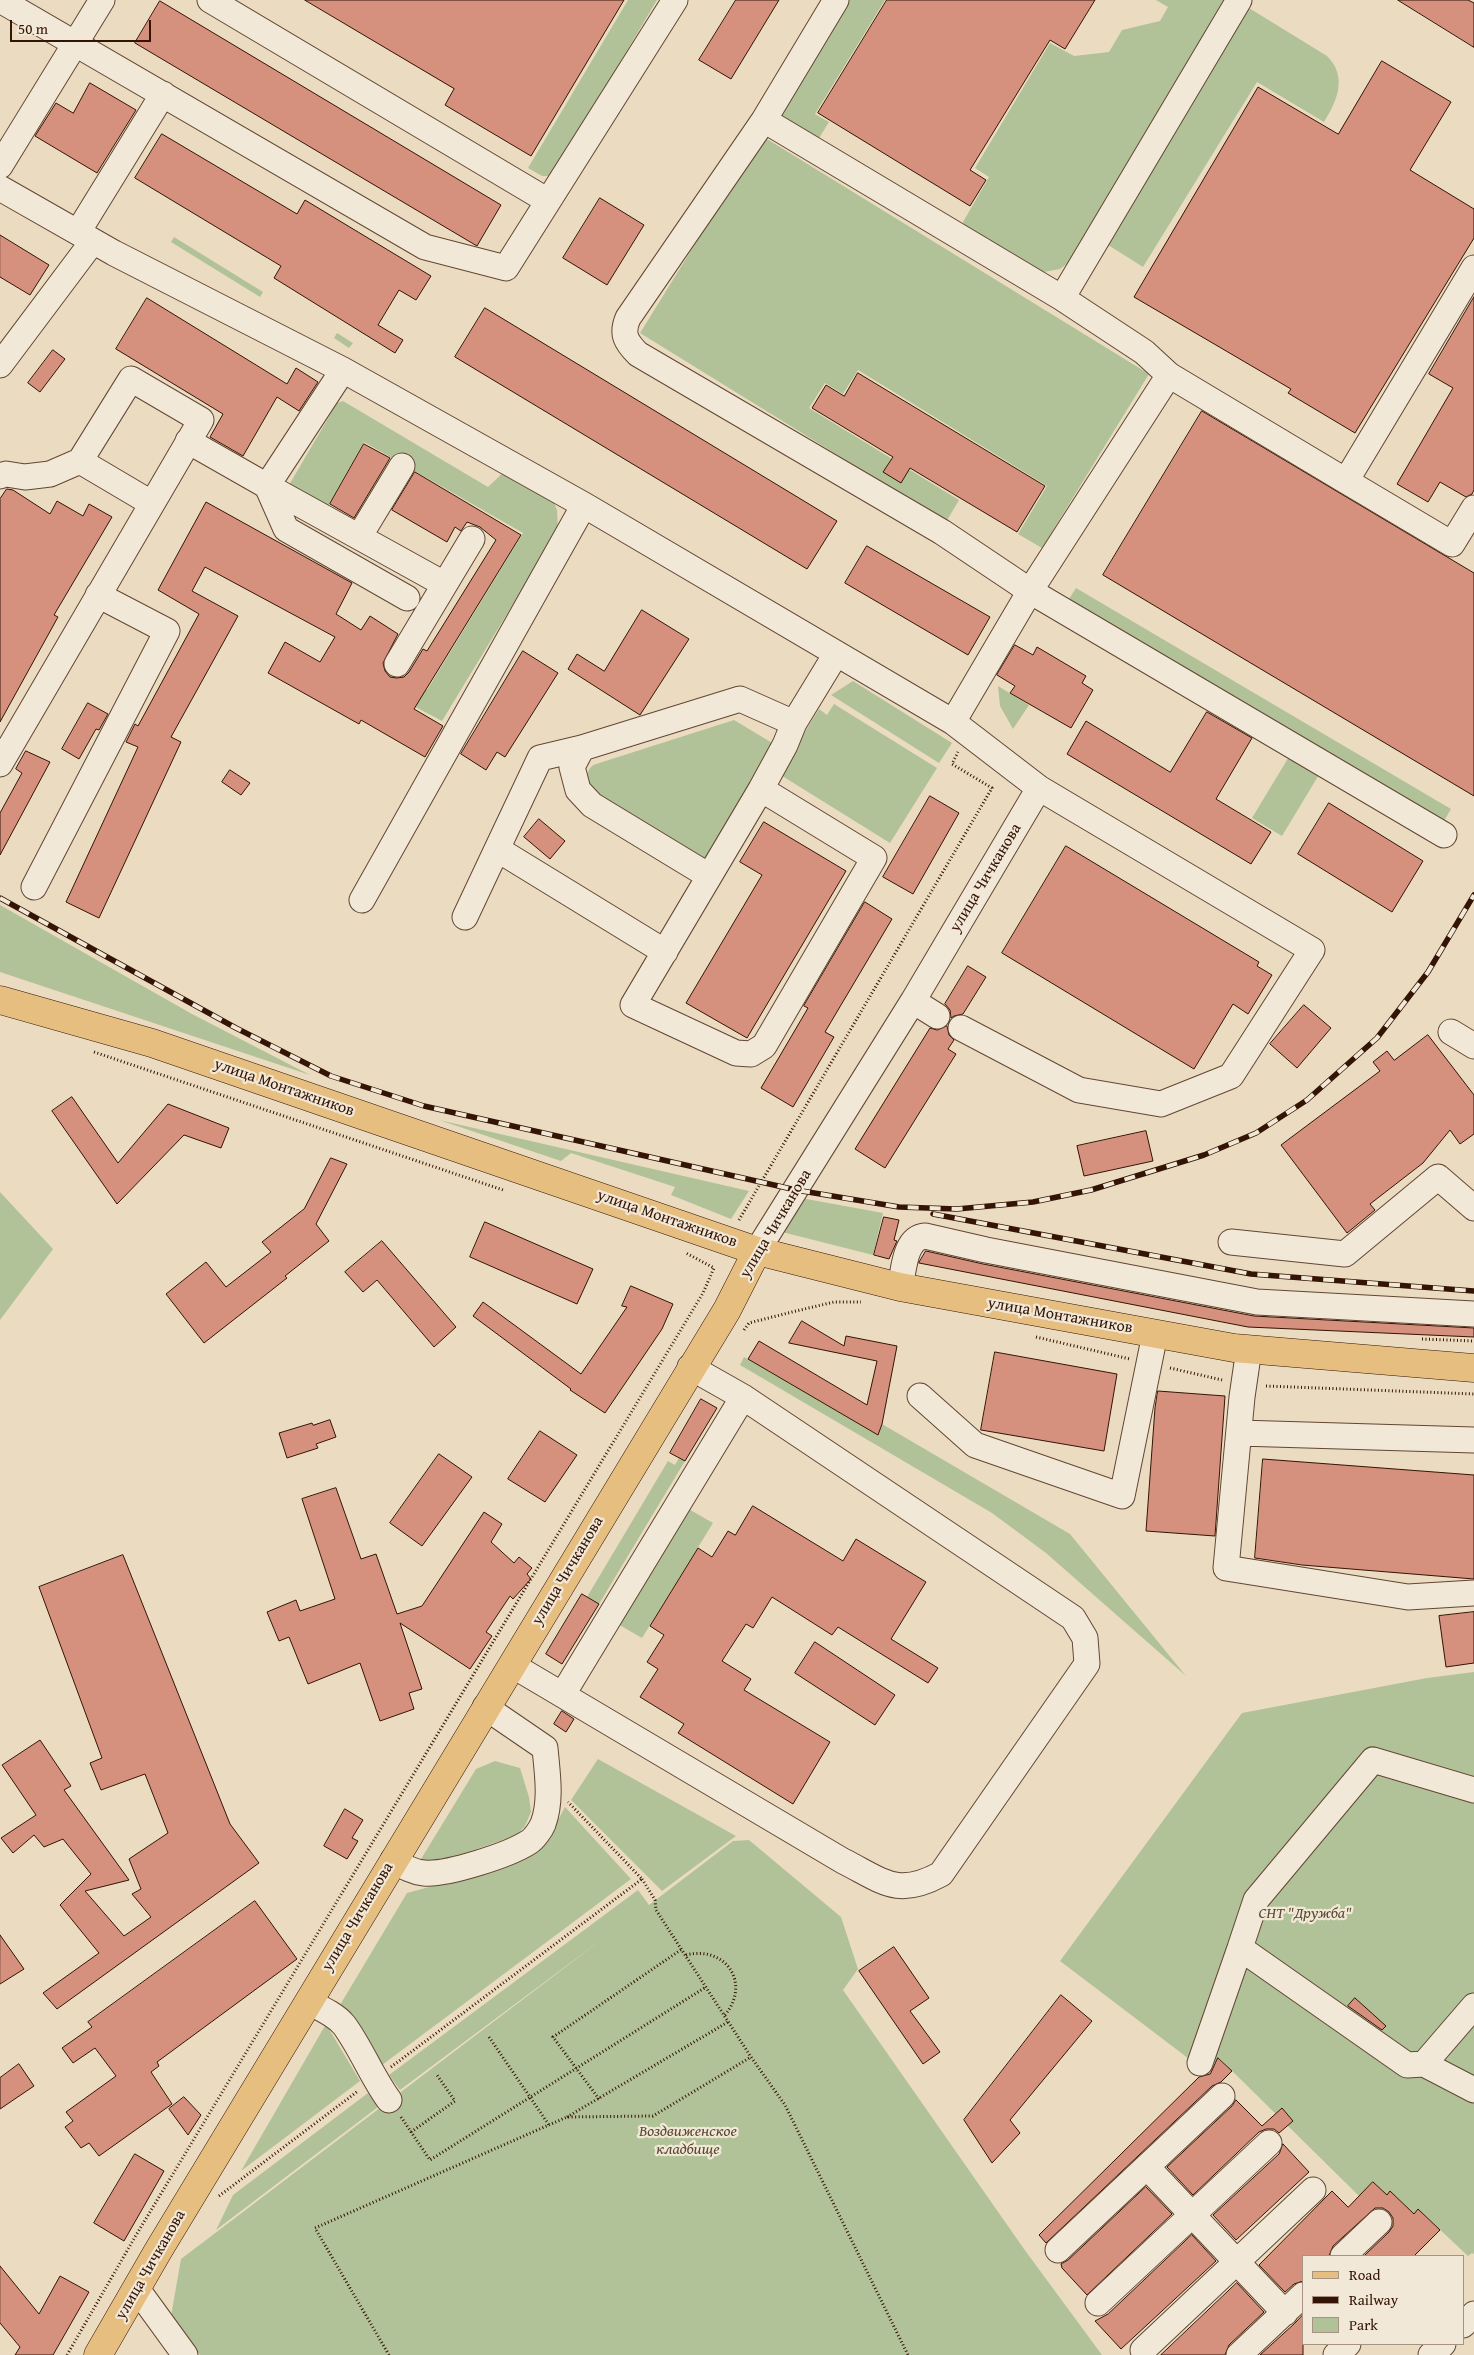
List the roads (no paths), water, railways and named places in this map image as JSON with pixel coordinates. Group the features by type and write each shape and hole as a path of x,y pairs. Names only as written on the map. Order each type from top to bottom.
{"main road":[{"name":"улица Монтажников","path":"0,1000 152,1043 733,1230 900,1287 1155,1334 1249,1349 1474,1368"},
{"name":"улица Чичканова","path":"98,2355 158,2251 485,1707 690,1367 727,1310 764,1241"}],"street":[{"path":"0,0 425,247 506,268 675,0"},
{"path":"0,166 102,0"},
{"path":"210,0 548,201"},
{"path":"836,0 764,120 628,318 624,335 628,343 638,354 942,532 1030,591 1444,835"},
{"path":"1062,298 1240,0"},
{"path":"0,365 85,236 163,94"},
{"path":"764,120 1062,298 1144,352 1169,375 1452,544 1474,508"},
{"path":"0,188 85,236 343,370 584,505 961,728 1039,788 1312,950 1231,1076 1161,1104 1079,1090 961,1028"},
{"path":"1346,481 1474,268"},
{"path":"267,486 343,370"},
{"path":"961,728 1030,591 1169,375"},
{"path":"0,476 6,474 25,477 50,474 80,461 131,379 201,420 0,764"},
{"path":"188,441 444,584"},
{"path":"80,461 151,503"},
{"path":"359,537 402,466"},
{"path":"267,486 286,529 407,598"},
{"path":"362,900 584,505"},
{"path":"397,664 472,539"},
{"path":"34,887 167,631 98,595"},
{"path":"760,789 874,858 764,1046 751,1054 736,1053 633,1005 760,789 785,745 794,723 836,654"},
{"path":"464,916 540,758 582,748 740,699 794,723"},
{"path":"582,748 572,767 573,780 578,790 592,805 709,876"},
{"name":"улица Чичканова","path":"764,1241 913,1001 1039,788"},
{"path":"496,849 664,952"},
{"path":"913,1001 937,1016"},
{"path":"1451,1032 1474,1046"},
{"path":"1231,1242 1345,1254 1438,1176 1474,1208"},
{"path":"900,1287 910,1246 915,1239 925,1236 986,1250 1257,1302 1474,1314"},
{"path":"920,1396 974,1445 1122,1496 1155,1334"},
{"path":"1249,1349 1243,1385 1226,1568 1408,1596 1474,1593"},
{"path":"512,1665 843,1861 893,1886 902,1886 927,1882 941,1874 1087,1664 1085,1638 1072,1618 743,1397 690,1367"},
{"path":"563,1694 743,1397"},
{"path":"1238,1433 1474,1440"},
{"path":"393,1860 409,1870 425,1873 458,1868 513,1850 531,1841 543,1824 548,1796 545,1748 485,1707"},
{"path":"1200,2063 1256,1900 1372,1760 1474,1790"},
{"path":"1240,1948 1407,2065 1424,2064 1474,2090"},
{"path":"308,2002 326,2011 343,2024 374,2079 389,2100"},
{"path":"1424,2064 1474,2006"},
{"path":"1058,2250 1222,2096"},
{"path":"1098,2303 1269,2143"},
{"path":"1147,2167 1285,2313"},
{"path":"1143,2350 1313,2190"},
{"path":"1344,2255 1379,2222"},
{"path":"137,2289 185,2355"},
{"path":"1239,2355 1302,2296"},
{"path":"1464,2324 1474,2314"},
{"path":"1336,2355 1347,2345"},
{"path":"1431,2355 1442,2345"}],"railway":[{"path":"0,898 236,1028 331,1076 424,1106 796,1190 899,1207 957,1209 1033,1202 1091,1190 1204,1155 1256,1133 1307,1100 1377,1038 1428,972 1474,895"},
{"path":"933,1214 1251,1274 1474,1291"}],"park label":[{"name":"СНТ \"Дружба\"","path":"1305,1914"},
{"name":"Воздвиженское кладбище","path":"688,2141"}]}
